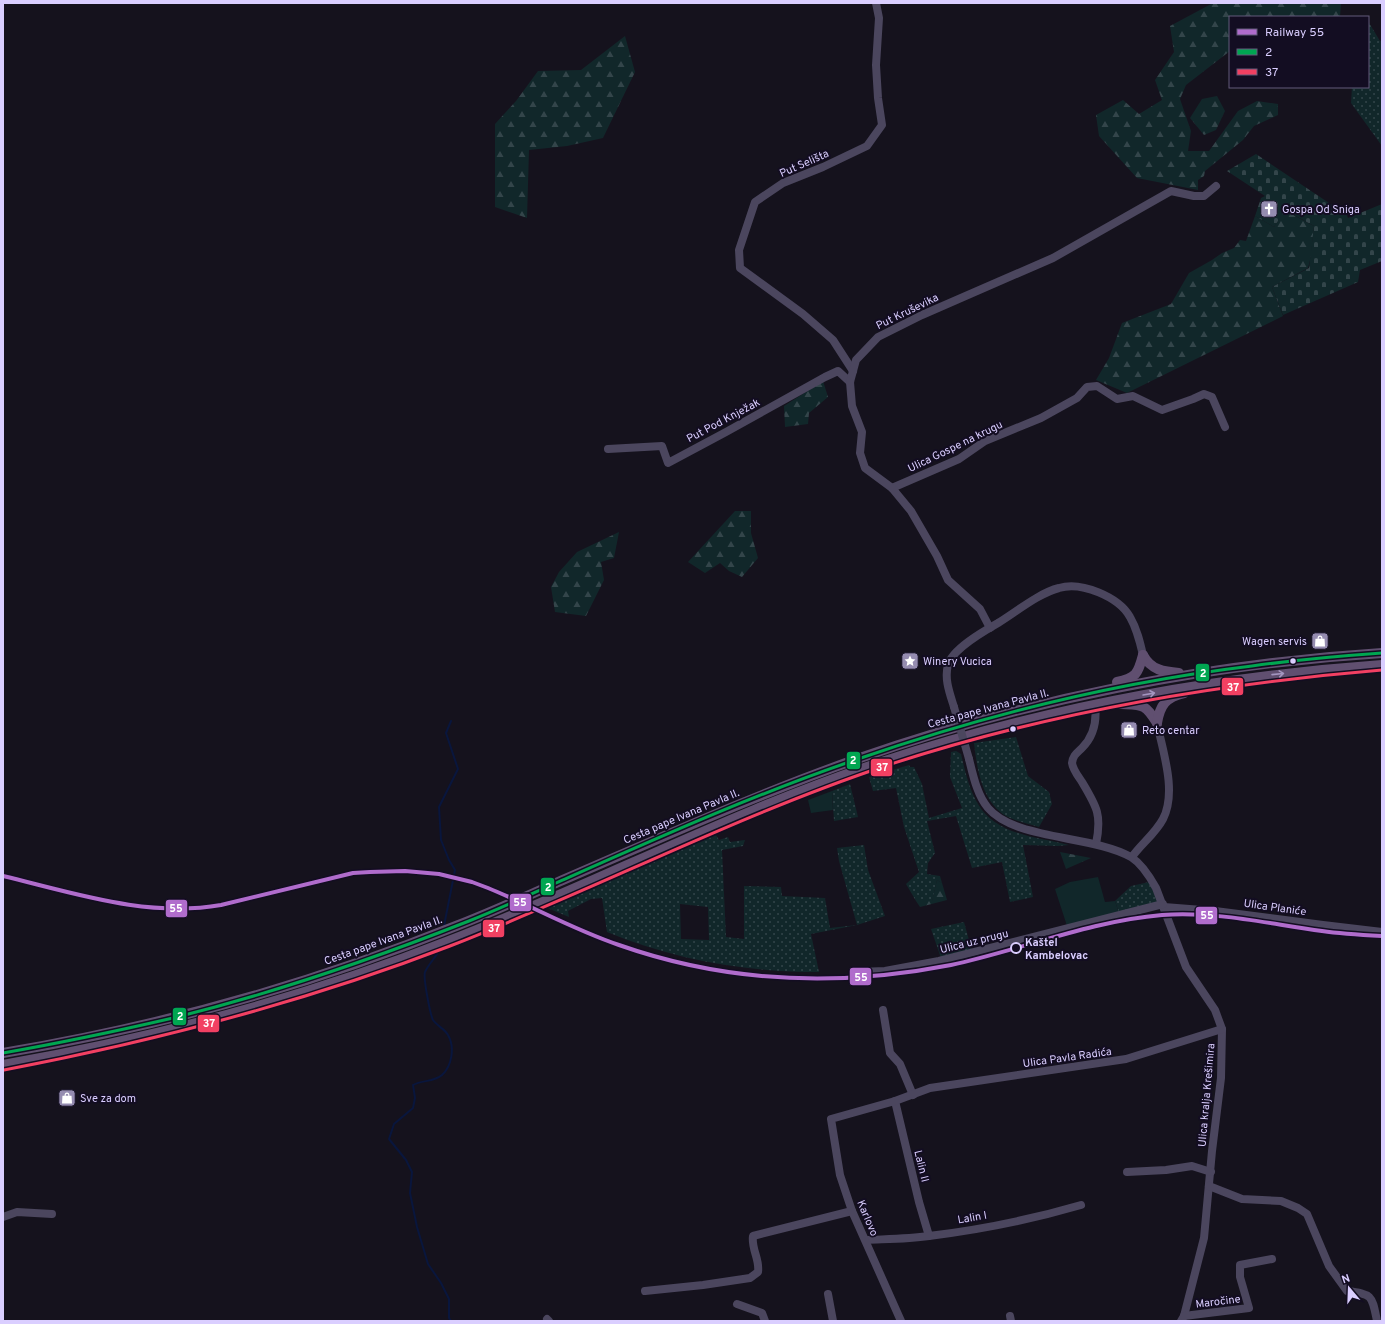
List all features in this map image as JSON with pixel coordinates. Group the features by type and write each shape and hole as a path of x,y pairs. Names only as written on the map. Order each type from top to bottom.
{"main road":[{"name":"Cesta pape Ivana Pavla II.","path":"3,1053 88,1038 217,1007 299,983 409,945 483,916 724,810 793,782 859,758 979,721 1040,705 1191,675 1306,659 1382,653"},
{"path":"1143,655 1150,665 1162,672 1191,675"},
{"path":"1101,692 1117,682 1129,680 1134,677 1143,655"},
{"name":"Cesta pape Ivana Pavla II.","path":"3,1064 90,1048 185,1027 322,987 417,954 493,924 719,824 762,807 884,761 960,738 1111,701 1200,685 1272,674 1382,665"},
{"path":"1157,723 1159,712 1166,701 1172,697 1188,692 1200,685"},
{"path":"1111,701 1140,705 1152,714 1157,723"}],"street":[{"name":"Put Selišta","path":"853,371 833,340 803,314 740,268 739,250 755,202 783,183 823,167 867,146 882,125 878,98 876,65 879,18 876,3"},
{"name":"Put Kruševika","path":"990,628 980,609 948,580 937,556 911,511 892,488 865,468 860,453 862,432 852,406 850,382 856,360 878,337 922,315 1053,258 1172,191 1194,196 1204,196 1216,186"},
{"name":"Put Pod Knježak","path":"608,449 662,446 668,463 838,371 850,382"},
{"name":"Ulica Gospe na krugu","path":"892,488 959,459 971,449 985,441 1041,418 1077,398 1087,387 1097,386 1117,399 1133,396 1162,410 1204,394 1212,397 1225,427"},
{"name":"Ulica kralja Krešimira","path":"1143,655 1139,638 1130,616 1115,601 1092,589 1071,586 1060,587 1049,591 990,628 955,653 948,664 946,677 968,759 982,798 987,807 1002,820 1028,830 1096,844 1132,857 1140,864 1151,878 1163,905 1186,967 1215,1010 1222,1029 1221,1078 1212,1151 1204,1238 1182,1319"},
{"path":"1095,705 1096,715 1093,732 1083,748 1073,757 1072,763 1096,808 1099,819 1099,828 1096,844"},
{"path":"1132,857 1157,829 1165,815 1169,799 1170,786 1157,723"},
{"name":"Ulica Planiće","path":"1163,905 1382,932"},
{"name":"Ulica uz prugu","path":"859,972 885,971 939,962 1163,905"},
{"path":"883,1010 890,1053 900,1064 913,1095"},
{"name":"Ulica Pavla Radića","path":"831,1119 895,1101 930,1088 1126,1059 1222,1029"},
{"name":"Lalin II","path":"895,1101 919,1202 929,1236"},
{"name":"Karlovo","path":"831,1119 840,1175 852,1211 901,1321"},
{"path":"1128,1172 1166,1170 1192,1166 1211,1172"},
{"path":"1209,1186 1242,1199 1281,1201 1298,1208 1307,1214 1329,1266 1347,1291 1364,1293 1373,1300 1377,1321"},
{"name":"Lalin I","path":"866,1240 929,1236 1016,1221 1081,1206"},
{"path":"645,1291 750,1278 758,1272 759,1266 752,1243 752,1236 852,1211"},
{"path":"3,1217 18,1212 52,1214"},
{"name":"Maročine","path":"1182,1319 1249,1308 1240,1277 1240,1264 1272,1259"},
{"path":"828,1294 833,1321"},
{"path":"737,1304 762,1313 765,1321"}],"green space":[{"path":"1213,3 1341,3 1340,16 1229,16 1229,52 1186,85 1180,99 1191,131 1188,151 1209,151 1238,111 1257,101 1278,104 1278,115 1254,126 1243,140 1205,171 1204,176 1198,180 1198,190 1137,178 1099,136 1096,115 1123,100 1139,114 1162,100 1155,80 1174,52 1170,26"},
{"path":"1369,23 1380,41 1382,40 1382,146 1351,103 1352,88 1369,88"},
{"path":"625,36 635,72 603,138 567,146 529,150 527,218 495,207 495,124 516,101 538,71 581,70"},
{"path":"1217,96 1225,111 1216,130 1204,135 1190,118 1202,99"},
{"path":"1256,154 1332,205 1343,206 1348,218 1382,204 1382,261 1360,270 1358,282 1283,315 1272,287 1309,268 1314,226 1285,210 1274,227 1255,216 1261,198 1265,196 1227,171"},
{"path":"1284,210 1314,226 1311,256 1308,268 1272,287 1283,316 1127,393 1096,380 1109,358 1122,323 1171,304 1189,273 1222,253 1234,248 1240,240 1246,241 1255,216 1274,227"},
{"path":"823,381 828,397 809,413 808,424 785,427 784,406"},
{"path":"735,511 751,511 751,533 758,558 742,577 729,571 720,563 705,573 688,562"},
{"path":"619,532 614,558 601,562 604,580 586,616 555,612 551,587 559,572 577,552"},
{"path":"1016,737 1028,776 1049,792 1052,804 1039,827 1010,818 1001,812 987,795 979,775 974,743"},
{"path":"956,751 961,754 970,786 978,804 995,822 1018,833 1069,845 1023,845 1033,897 1010,902 1002,862 972,868 956,816 927,821 935,853 928,863 927,874 940,876 942,883 937,880 932,902 916,901 906,884 919,872 904,827 896,788 873,791 869,777 909,765 910,767 914,767 922,784 929,818 962,808 950,777 951,752"},
{"path":"850,784 858,817 834,821 832,791"},
{"path":"832,791 833,810 811,813 808,800"},
{"path":"716,835 719,840 728,837 730,842 745,840 743,846 722,850 726,937 744,939 744,886 781,887 782,896 825,898 830,928 857,925 811,934 819,972 765,970 738,967 685,957 633,942 607,932 602,898 591,899 568,911 569,917 545,907","holes":["680,904 708,907 709,940 681,939"]},
{"path":"864,845 868,870 885,916 857,925 839,861 837,848"},
{"path":"1060,852 1091,858 1066,869"},
{"path":"1098,877 1105,902 1115,901 1119,913 1067,926 1055,889 1070,882"},
{"path":"937,880 942,883 947,900 920,907 916,901 932,901"},
{"path":"1149,882 1158,902 1119,913 1115,901 1131,886"},
{"path":"964,922 972,951 941,958 931,929"}],"waterway":[{"path":"444,926 455,870 449,860 441,840 439,807 458,769 446,733 451,721"},
{"path":"440,948 425,972 425,981 433,1020 447,1033 450,1040 452,1051 450,1062 448,1067 439,1077 413,1085 415,1098 413,1108 394,1124 389,1139 406,1160 412,1172 410,1193 417,1227 428,1264 441,1283 449,1299 449,1318 451,1321"}],"rail line":[{"name":"55","path":"3,876 111,902 138,906 193,908 221,905 353,873 405,871 439,874 472,882 488,888 602,939 660,958 742,974 784,978 867,976 909,972 977,959 1108,923 1162,915 1182,914 1222,916 1330,932 1382,936"}],"transit line":[{"name":"2","path":"3,1053 88,1037 173,1018 248,998 360,962 480,916 668,834 781,787 858,759 954,728 1052,702 1152,681 1284,662 1382,653"},
{"name":"37","path":"4,1070 61,1059 174,1033 341,985 450,946 504,924 775,807 885,766 946,747 1068,716 1130,703 1256,683 1382,670"}],"place":[{"name":"Gospa Od Sniga","path":"1269,209"},
{"name":"Wagen servis","path":"1320,641"},
{"name":"Winery Vucica","path":"910,661"},
{"name":"Reto centar","path":"1129,730"},
{"name":"Kaštel Kambelovac","path":"1016,948"},
{"name":"Sve za dom","path":"67,1098"}]}
